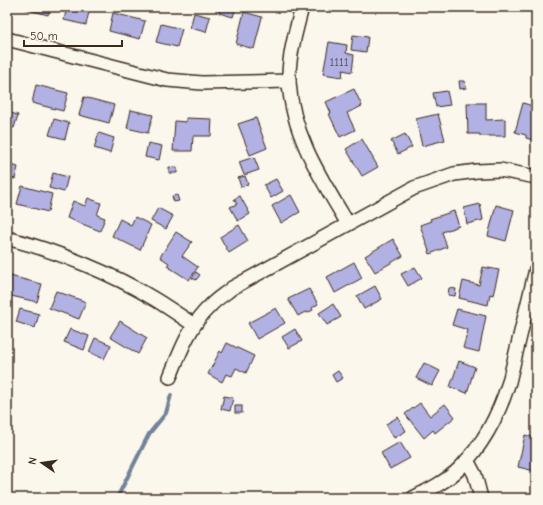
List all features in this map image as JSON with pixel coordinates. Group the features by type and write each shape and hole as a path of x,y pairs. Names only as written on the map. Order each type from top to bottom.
{"street":[{"path":"302,7 291,51 289,81 292,106 298,130 312,162 348,224"},
{"path":"7,39 167,80 202,83 289,81"},
{"path":"170,377 182,346 194,325 210,305 232,288 348,224 414,188 454,174 500,170 536,177"},
{"path":"7,238 31,244 118,279 155,299 194,325"},
{"path":"413,498 448,477 459,468 476,450 491,426 504,399 536,269"},
{"path":"467,460 475,475 481,498"}],"building":[{"path":"18,7 50,7 48,15"},
{"path":"67,7 90,7 86,25 64,20"},
{"path":"220,7 236,7 233,17 219,13"},
{"path":"244,12 262,17 254,49 236,44"},
{"path":"113,13 145,21 140,39 109,31"},
{"path":"194,13 210,17 206,32 190,28"},
{"path":"161,24 182,29 177,47 156,42"},
{"path":"353,35 368,37 366,52 351,50"},
{"path":"329,42 347,45 346,53 354,55 352,72 343,70 342,77 323,74"},
{"path":"7,77 13,78 8,96 7,96"},
{"path":"459,81 465,81 466,88 460,89"},
{"path":"36,85 68,93 63,111 32,103"},
{"path":"354,89 362,106 347,113 355,130 340,137 329,114 331,113 326,102"},
{"path":"447,91 450,105 436,107 433,93"},
{"path":"84,97 114,105 109,123 79,115"},
{"path":"467,103 486,103 486,120 505,119 505,136 480,136 480,134 468,134"},
{"path":"523,103 536,107 536,141 526,138 526,135 515,132"},
{"path":"131,110 153,115 148,133 127,128"},
{"path":"7,112 18,115 14,128 7,126"},
{"path":"438,114 445,140 422,146 416,119"},
{"path":"186,118 212,119 211,136 193,136 192,151 173,151 175,121 186,122"},
{"path":"256,118 267,148 250,155 238,124"},
{"path":"54,119 69,123 65,139 49,135"},
{"path":"99,133 114,138 110,153 94,148"},
{"path":"405,134 412,147 398,154 391,141"},
{"path":"362,139 378,167 362,176 346,149"},
{"path":"148,143 162,146 159,160 145,157"},
{"path":"254,157 259,170 244,175 239,162"},
{"path":"7,164 18,167 15,179 7,177"},
{"path":"169,167 177,168 177,173 169,173"},
{"path":"53,173 68,177 64,192 49,188"},
{"path":"245,176 248,184 241,187 238,178"},
{"path":"276,179 283,191 271,198 264,185"},
{"path":"22,186 52,194 48,212 17,204"},
{"path":"177,195 179,201 174,202 172,196"},
{"path":"291,195 300,212 281,223 272,206"},
{"path":"240,196 250,214 238,221 230,207 237,204 234,199"},
{"path":"88,198 101,203 97,215 105,218 100,231 67,218 73,201 85,206"},
{"path":"480,204 483,220 467,224 464,208"},
{"path":"496,205 514,210 506,241 488,236"},
{"path":"158,208 173,216 166,229 151,221"},
{"path":"454,211 459,226 442,232 447,247 430,254 420,225 431,221 430,219"},
{"path":"135,217 151,225 140,250 112,236 120,219 131,225"},
{"path":"239,225 248,241 229,253 220,237"},
{"path":"176,232 192,242 182,256 198,267 189,280 167,266 169,263 160,257"},
{"path":"393,239 403,256 375,272 365,256"},
{"path":"354,262 362,278 335,293 327,277"},
{"path":"415,267 422,278 408,286 401,274"},
{"path":"483,267 499,270 493,295 490,294 488,305 459,298 463,281 479,285"},
{"path":"196,272 200,275 196,280 192,278"},
{"path":"10,276 42,284 37,302 7,295"},
{"path":"375,286 382,299 364,309 357,296"},
{"path":"449,288 456,289 455,296 448,295"},
{"path":"309,289 318,304 312,308 313,310 298,316 288,299"},
{"path":"56,291 86,302 79,319 49,308"},
{"path":"333,304 341,317 327,325 319,313"},
{"path":"276,308 285,323 257,339 248,323"},
{"path":"20,309 39,314 35,328 16,322"},
{"path":"457,309 486,316 479,352 463,348 468,330 452,325"},
{"path":"120,321 147,338 138,354 110,337"},
{"path":"70,329 89,336 84,350 64,342"},
{"path":"295,329 302,341 289,348 282,337"},
{"path":"95,338 111,345 104,359 89,352"},
{"path":"227,343 254,356 246,373 236,368 232,376 226,374 222,382 208,374 220,351 222,353"},
{"path":"459,361 475,367 467,393 450,387"},
{"path":"424,363 440,371 432,386 416,378"},
{"path":"338,371 343,378 336,382 332,375"},
{"path":"224,396 233,398 230,411 221,409"},
{"path":"420,403 430,416 445,404 455,417 435,433 433,430 424,438 405,414"},
{"path":"235,406 242,406 242,413 235,413"},
{"path":"398,417 406,431 394,438 386,424"},
{"path":"525,435 536,438 535,471 518,467"},
{"path":"400,442 410,458 390,469 381,453"}],"waterway":[{"path":"117,498 149,434 166,413 171,395"}]}
